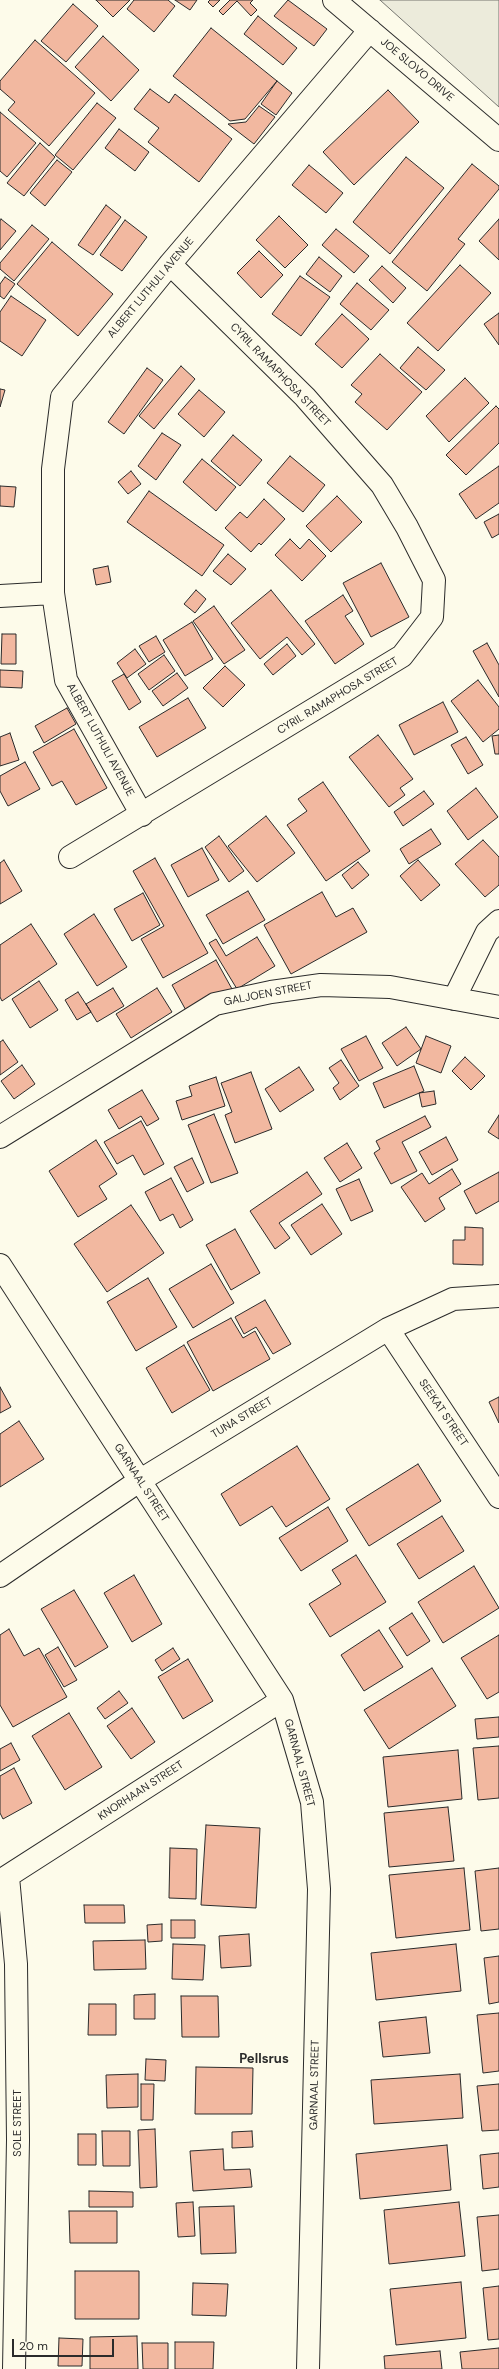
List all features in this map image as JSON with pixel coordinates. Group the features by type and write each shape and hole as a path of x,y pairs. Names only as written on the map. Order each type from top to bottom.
{"street":[{"name":"JOE SLOVO DRIVE","path":"334,0 499,140"},
{"name":"ALBERT LUTHULI AVENUE","path":"142,815 66,680 53,593 53,469 62,397 170,264 370,30"},
{"name":"CYRIL RAMAPHOSA STREET","path":"70,857 142,815 402,656 432,617 434,580 408,527 382,484 305,397 170,264"},
{"path":"0,596 53,593"},
{"path":"454,999 487,932 499,921"},
{"name":"GALJOEN STREET","path":"0,1137 215,1004 271,992 321,984 390,987 499,1008"},
{"name":"GARNAAL STREET","path":"0,1265 282,1700 312,1802 319,1889 308,2369"},
{"name":"TUNA STREET","path":"0,1576 139,1481 388,1329 453,1299 499,1296"},
{"name":"SEEKAT STREET","path":"388,1329 499,1497"},
{"name":"KNORHAAN STREET","path":"4,1879 282,1700"},
{"name":"SOLE STREET","path":"4,1879 16,1980 18,2140 14,2369"}],"shaded area":[{"path":"380,0 499,0 499,107"}],"building":[{"path":"96,0 130,0 113,17"},
{"path":"134,0 168,0 175,6 154,32 127,9"},
{"path":"175,0 197,0 190,10"},
{"path":"210,0 220,0 213,7 208,2"},
{"path":"230,0 253,0 250,3 257,10 251,16 237,1 223,15 219,11"},
{"path":"288,0 327,29 314,46 274,16"},
{"path":"73,4 98,26 66,62 41,41"},
{"path":"258,16 297,48 283,65 244,34"},
{"path":"211,28 277,81 245,119 230,121 173,76"},
{"path":"103,36 139,70 111,101 75,67"},
{"path":"35,40 95,93 49,146 8,110 15,102 0,89 0,81"},
{"path":"277,81 292,93 276,115 261,104"},
{"path":"150,89 169,103 175,94 232,139 199,182 148,142 159,128 134,109"},
{"path":"388,90 419,122 354,185 323,152"},
{"path":"97,103 116,118 73,170 55,155"},
{"path":"259,106 275,117 254,144 228,124 246,122"},
{"path":"0,112 36,143 7,177 0,171"},
{"path":"119,129 149,152 135,171 105,148"},
{"path":"40,143 55,157 24,196 7,183"},
{"path":"406,157 444,188 390,254 353,222"},
{"path":"57,160 72,172 45,206 30,193"},
{"path":"472,164 499,186 499,189 458,239 465,244 427,291 392,262"},
{"path":"309,165 343,193 326,213 292,185"},
{"path":"106,205 121,217 93,255 78,245"},
{"path":"279,216 308,245 285,268 256,240"},
{"path":"1,219 16,231 0,250 0,221"},
{"path":"499,219 499,260 479,241"},
{"path":"125,220 147,237 122,271 100,255"},
{"path":"32,225 49,239 14,281 0,269 0,263"},
{"path":"336,229 369,256 354,273 322,245"},
{"path":"52,242 113,294 78,336 17,284"},
{"path":"259,251 283,275 261,298 237,273"},
{"path":"319,257 342,276 330,292 306,274"},
{"path":"460,265 491,293 438,351 407,323"},
{"path":"382,266 406,288 393,303 369,280"},
{"path":"300,276 330,297 301,336 272,314"},
{"path":"5,277 15,284 4,299 0,296 0,284"},
{"path":"357,283 389,310 371,330 340,304"},
{"path":"11,296 46,320 22,356 0,341 0,312"},
{"path":"499,313 499,345 484,324"},
{"path":"342,314 369,339 342,368 315,344"},
{"path":"418,347 445,370 426,390 400,368"},
{"path":"380,354 422,392 387,430 355,402 362,394 351,385"},
{"path":"181,366 195,379 154,429 139,416"},
{"path":"147,368 163,380 124,434 108,422"},
{"path":"465,378 489,403 449,442 426,416"},
{"path":"0,389 5,390 0,407"},
{"path":"199,390 225,412 204,437 178,414"},
{"path":"496,406 499,409 499,443 466,475 446,455"},
{"path":"162,433 181,445 156,480 138,466"},
{"path":"233,435 262,460 240,486 211,461"},
{"path":"290,456 325,485 303,512 267,483"},
{"path":"202,459 236,487 216,511 183,482"},
{"path":"499,466 499,503 476,519 459,494"},
{"path":"131,471 141,484 128,494 118,482"},
{"path":"0,486 16,487 14,507 0,506"},
{"path":"149,491 224,545 202,576 127,522"},
{"path":"337,496 362,522 331,552 306,526"},
{"path":"264,499 285,519 261,545 259,543 251,552 225,528 240,512 247,518"},
{"path":"499,514 499,534 492,538 484,522"},
{"path":"290,539 300,549 309,539 326,556 302,581 275,555"},
{"path":"228,554 246,569 231,585 213,571"},
{"path":"381,563 409,617 371,637 343,583"},
{"path":"108,566 111,582 96,585 93,569"},
{"path":"196,590 206,599 195,613 184,604"},
{"path":"271,590 315,644 302,655 287,637 260,659 231,623"},
{"path":"343,595 353,611 345,616 364,644 335,664 305,621"},
{"path":"214,606 245,650 224,664 193,621"},
{"path":"192,622 213,659 185,676 163,640"},
{"path":"2,634 16,634 16,664 1,664"},
{"path":"156,636 165,652 149,662 139,646"},
{"path":"487,643 499,665 499,697 473,651"},
{"path":"287,644 296,656 273,675 264,664"},
{"path":"135,649 146,664 127,678 117,663"},
{"path":"164,655 175,671 149,690 138,674"},
{"path":"225,666 245,685 223,707 203,688"},
{"path":"0,670 23,671 22,688 0,687"},
{"path":"177,673 188,688 163,706 152,691"},
{"path":"124,674 141,702 129,710 112,681"},
{"path":"478,680 499,707 499,729 483,742 451,701"},
{"path":"188,698 206,728 157,757 139,727"},
{"path":"443,702 458,732 414,755 399,725"},
{"path":"67,708 76,724 44,743 35,726"},
{"path":"74,729 107,788 76,805 62,781 52,786 33,752"},
{"path":"10,733 19,760 0,766 0,737"},
{"path":"378,735 413,779 400,788 405,795 389,807 349,757"},
{"path":"499,735 499,754 495,754 492,736"},
{"path":"466,737 483,765 468,774 451,745"},
{"path":"25,762 40,789 8,806 0,791 0,776"},
{"path":"323,782 370,851 326,881 287,825 307,811 298,799"},
{"path":"476,788 498,817 468,840 447,811"},
{"path":"424,791 434,804 403,826 394,812"},
{"path":"266,816 295,853 257,882 228,846"},
{"path":"431,829 441,844 409,864 400,849"},
{"path":"219,836 244,871 229,882 205,847"},
{"path":"483,840 499,857 499,885 485,897 455,864"},
{"path":"202,848 219,880 188,897 171,865"},
{"path":"155,858 208,953 163,978 141,939 164,926 133,871"},
{"path":"4,860 22,891 0,904 0,863"},
{"path":"418,860 440,885 421,901 400,876"},
{"path":"358,862 369,875 352,889 342,875"},
{"path":"248,891 265,920 223,944 206,915"},
{"path":"322,892 336,917 353,908 367,932 291,974 264,925"},
{"path":"143,893 160,925 132,941 114,909"},
{"path":"94,914 127,967 97,986 64,934"},
{"path":"31,924 57,964 2,1001 0,997 0,945"},
{"path":"257,937 275,966 237,989 209,943 216,939 226,956"},
{"path":"216,960 232,989 188,1014 172,985"},
{"path":"39,981 58,1010 30,1028 12,999"},
{"path":"113,988 124,1006 97,1022 86,1004"},
{"path":"157,988 172,1012 131,1038 116,1014"},
{"path":"78,992 91,1012 77,1020 65,1000"},
{"path":"406,1027 421,1049 397,1066 382,1043"},
{"path":"366,1036 383,1068 359,1081 341,1049"},
{"path":"426,1036 451,1046 441,1073 416,1063"},
{"path":"3,1040 18,1062 0,1075 0,1042"},
{"path":"465,1057 485,1076 471,1090 452,1071"},
{"path":"341,1060 359,1086 340,1100 333,1088 339,1083 329,1068"},
{"path":"22,1065 35,1084 14,1099 1,1081"},
{"path":"414,1066 424,1091 384,1108 373,1083"},
{"path":"299,1067 314,1090 280,1112 265,1089"},
{"path":"251,1072 272,1129 235,1143 225,1115 232,1112 221,1083"},
{"path":"216,1077 225,1106 182,1120 176,1101 192,1096 189,1086"},
{"path":"142,1090 159,1119 147,1126 141,1116 119,1129 108,1110"},
{"path":"434,1091 436,1104 422,1107 419,1093"},
{"path":"214,1114 238,1173 211,1183 188,1125"},
{"path":"499,1115 499,1139 488,1132"},
{"path":"425,1116 431,1127 402,1142 417,1171 391,1184 374,1153 380,1149 376,1141"},
{"path":"141,1121 164,1164 144,1175 133,1155 117,1164 104,1142"},
{"path":"446,1137 458,1160 432,1175 419,1152"},
{"path":"96,1140 117,1174 99,1186 107,1199 78,1217 49,1171"},
{"path":"347,1143 362,1168 340,1182 324,1158"},
{"path":"192,1158 204,1183 187,1192 174,1167"},
{"path":"452,1169 461,1184 439,1198 445,1209 425,1222 401,1187 422,1173 429,1184"},
{"path":"307,1172 322,1194 279,1223 290,1238 275,1249 250,1211"},
{"path":"499,1172 499,1201 476,1214 464,1191"},
{"path":"171,1178 193,1220 180,1228 173,1214 160,1221 145,1192"},
{"path":"359,1179 373,1211 351,1221 336,1189"},
{"path":"322,1204 342,1234 311,1255 291,1225"},
{"path":"131,1205 164,1253 107,1292 74,1244"},
{"path":"465,1227 483,1228 483,1265 453,1264 453,1240 465,1240"},
{"path":"235,1229 260,1273 231,1290 206,1245"},
{"path":"211,1264 234,1303 193,1328 169,1289"},
{"path":"148,1278 177,1327 136,1351 107,1302"},
{"path":"265,1300 291,1344 273,1354 256,1327 244,1334 235,1317"},
{"path":"231,1318 243,1338 255,1331 270,1359 213,1391 187,1342"},
{"path":"184,1345 210,1390 172,1413 146,1368"},
{"path":"0,1387 11,1407 0,1413"},
{"path":"499,1397 499,1423 489,1402"},
{"path":"19,1421 44,1459 0,1487 0,1434"},
{"path":"297,1446 330,1499 286,1527 272,1506 240,1526 221,1494"},
{"path":"418,1464 441,1501 369,1546 346,1509"},
{"path":"328,1507 348,1541 301,1571 279,1538"},
{"path":"442,1516 464,1551 419,1579 397,1544"},
{"path":"356,1555 386,1602 330,1637 309,1604 341,1584 332,1570"},
{"path":"474,1566 499,1608 443,1643 418,1602"},
{"path":"134,1575 162,1624 132,1642 104,1593"},
{"path":"74,1590 108,1647 75,1667 41,1609"},
{"path":"412,1613 430,1641 407,1656 389,1628"},
{"path":"9,1629 24,1656 39,1648 67,1697 13,1727 0,1705 0,1635"},
{"path":"379,1630 403,1667 364,1691 341,1655"},
{"path":"499,1635 499,1692 487,1699 461,1658"},
{"path":"58,1647 77,1680 64,1687 45,1655"},
{"path":"173,1648 180,1659 162,1671 155,1660"},
{"path":"188,1659 213,1701 183,1719 158,1677"},
{"path":"432,1668 456,1706 389,1749 364,1710"},
{"path":"119,1691 128,1703 105,1719 97,1708"},
{"path":"132,1708 155,1742 131,1759 107,1726"},
{"path":"69,1713 102,1767 65,1790 32,1736"},
{"path":"499,1717 499,1737 477,1739 475,1719"},
{"path":"11,1743 20,1760 0,1771 0,1749"},
{"path":"499,1746 499,1798 478,1800 473,1748"},
{"path":"458,1750 462,1799 388,1807 383,1757"},
{"path":"14,1768 32,1803 3,1819 0,1813 0,1776"},
{"path":"448,1807 454,1861 389,1867 384,1813"},
{"path":"206,1825 260,1828 256,1908 201,1905"},
{"path":"170,1848 197,1849 196,1899 169,1898"},
{"path":"464,1868 470,1930 396,1938 389,1875"},
{"path":"499,1868 499,1929 481,1931 475,1871"},
{"path":"84,1905 124,1905 125,1923 85,1923"},
{"path":"171,1920 195,1920 195,1938 171,1938"},
{"path":"162,1924 162,1941 148,1942 147,1925"},
{"path":"249,1934 251,1966 221,1968 219,1936"},
{"path":"145,1940 146,1969 94,1970 93,1941"},
{"path":"173,1944 205,1945 203,1980 172,1979"},
{"path":"456,1944 461,1991 376,2000 371,1953"},
{"path":"499,1956 499,2002 489,2004 484,1958"},
{"path":"155,1994 155,2019 134,2019 134,1995"},
{"path":"181,1996 218,1996 219,2037 182,2037"},
{"path":"89,2004 116,2004 116,2035 88,2035"},
{"path":"499,2013 499,2071 483,2073 477,2015"},
{"path":"426,2017 430,2053 383,2057 379,2022"},
{"path":"146,2059 166,2060 165,2081 145,2080"},
{"path":"196,2067 253,2068 252,2114 195,2114"},
{"path":"138,2074 138,2107 107,2108 106,2075"},
{"path":"460,2074 463,2118 374,2124 371,2080"},
{"path":"141,2084 154,2084 153,2120 141,2120"},
{"path":"499,2084 499,2130 482,2131 477,2086"},
{"path":"155,2129 157,2187 140,2188 138,2130"},
{"path":"102,2131 130,2131 130,2166 103,2166"},
{"path":"252,2131 253,2147 232,2148 232,2132"},
{"path":"78,2134 96,2134 96,2165 78,2165"},
{"path":"447,2145 451,2190 360,2199 356,2154"},
{"path":"223,2149 224,2170 250,2169 252,2187 193,2191 190,2151"},
{"path":"499,2153 499,2187 483,2189 480,2155"},
{"path":"89,2191 133,2192 133,2207 89,2207"},
{"path":"193,2202 195,2236 178,2237 176,2203"},
{"path":"459,2202 465,2256 389,2264 384,2210"},
{"path":"234,2206 236,2253 201,2254 199,2207"},
{"path":"69,2211 117,2211 117,2243 70,2243"},
{"path":"499,2215 499,2269 482,2271 477,2217"},
{"path":"75,2271 139,2271 139,2319 75,2319"},
{"path":"461,2282 466,2338 396,2345 390,2289"},
{"path":"193,2283 228,2284 226,2316 192,2315"},
{"path":"499,2286 499,2339 488,2340 483,2288"},
{"path":"137,2336 138,2369 90,2369 90,2337"},
{"path":"59,2338 83,2339 82,2366 58,2366"},
{"path":"175,2342 214,2342 213,2369 175,2369"},
{"path":"142,2343 168,2343 168,2369 143,2369"},
{"path":"499,2348 499,2369 462,2369 460,2352"},
{"path":"440,2351 442,2369 385,2369 384,2356"}],"district":[{"name":"Pellsrus","path":"264,2060"}]}
